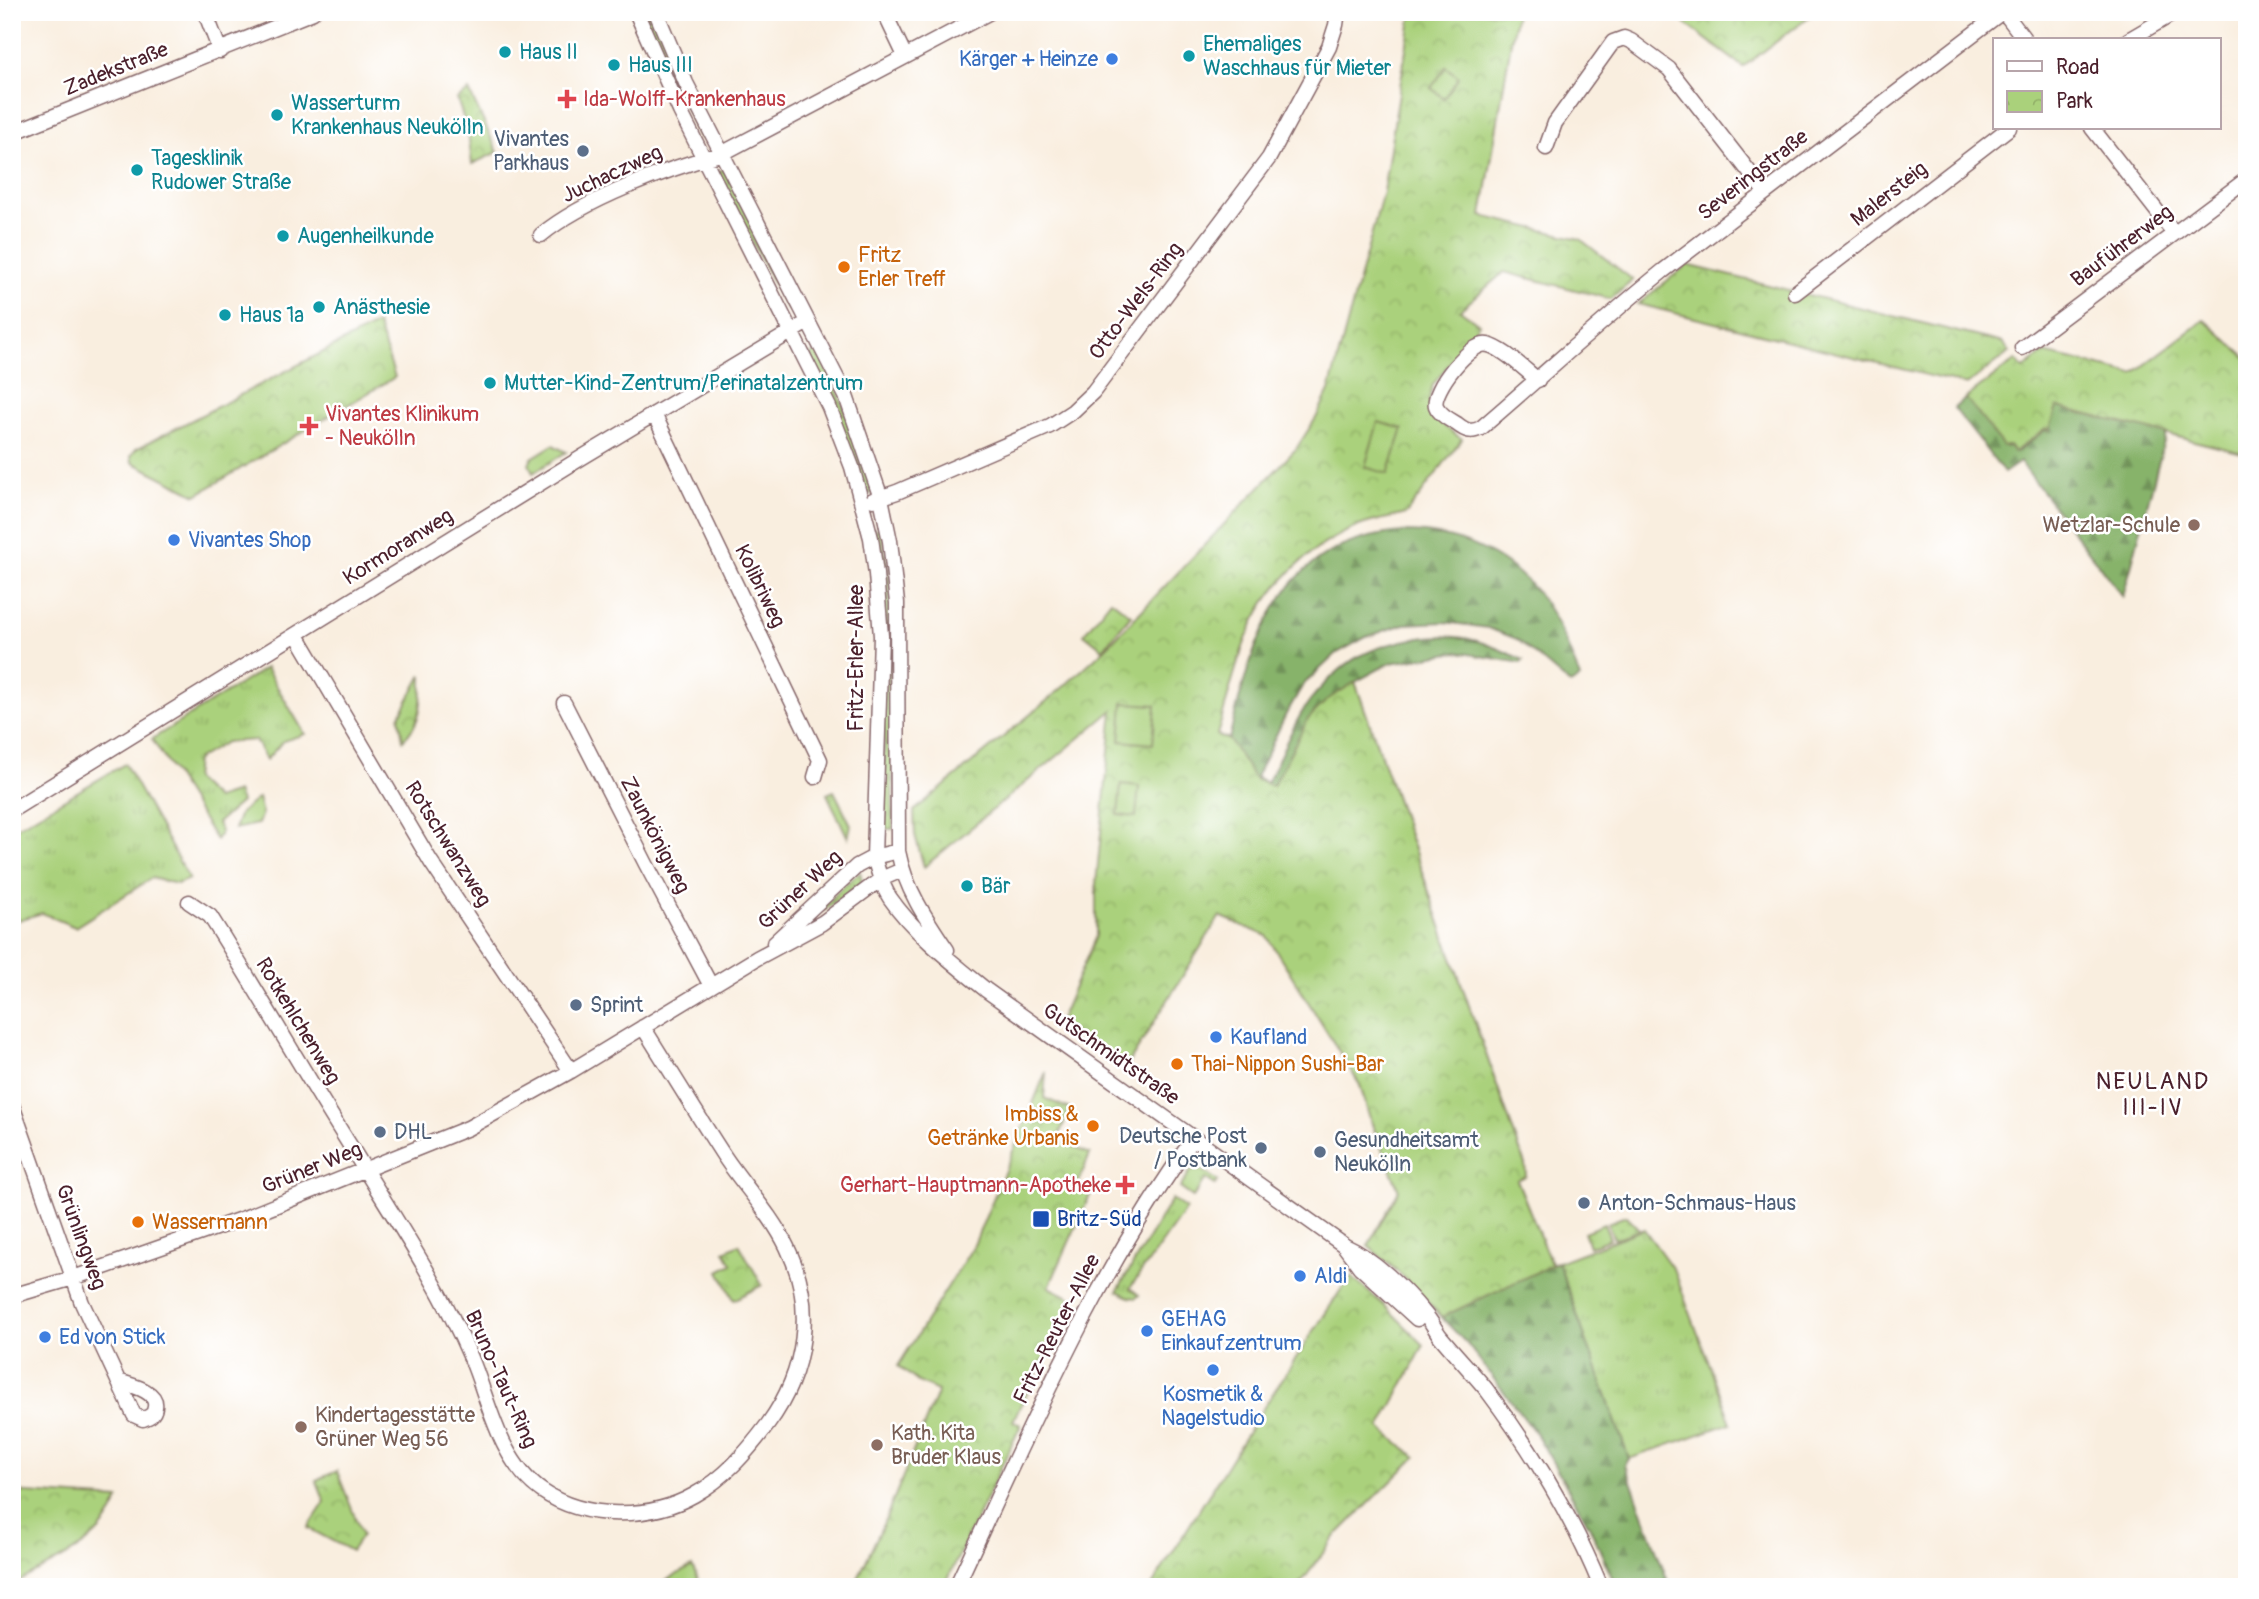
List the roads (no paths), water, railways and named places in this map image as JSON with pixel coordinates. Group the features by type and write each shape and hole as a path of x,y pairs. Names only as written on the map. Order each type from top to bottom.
{"street":[{"path":"205,12 220,51"},
{"name":"Zadekstraße","path":"12,133 313,12"},
{"name":"Fritz-Erler-Allee","path":"636,12 664,77 793,331 836,423 862,504 871,538 881,636 874,857 881,880"},
{"name":"Fritz-Erler-Allee","path":"656,12 686,83 846,396 881,498 890,541 897,603 898,851 902,870"},
{"path":"884,12 905,56"},
{"path":"704,159 723,153 990,12"},
{"name":"Otto-Wels-Ring","path":"862,504 1050,426 1073,411 1093,392 1269,158 1329,47 1338,12"},
{"path":"2003,12 2023,38"},
{"name":"Severingstraße","path":"1538,380 1497,349 1488,344 1480,344 1460,361 1439,389 1436,405 1439,411 1463,429 1473,431 1481,428 1538,380 1640,290 2003,12"},
{"path":"2131,38 2176,12"},
{"path":"1546,148 1555,122 1613,42 1624,38 1669,69 1765,192"},
{"name":"Malersteig","path":"1796,293 2006,130"},
{"path":"2094,130 2174,233"},
{"name":"Juchaczweg","path":"541,235 554,225 614,194 704,159"},
{"name":"Bauführerweg","path":"2022,348 2247,178"},
{"name":"Kormoranweg","path":"12,810 808,322"},
{"name":"Kolibriweg","path":"654,414 820,761 815,777"},
{"name":"Rotschwanzweg","path":"297,635 431,862 571,1071"},
{"name":"Zaunkönigweg","path":"564,703 711,986"},
{"path":"874,857 898,851"},
{"name":"Grüner Weg","path":"757,958 856,866 874,857"},
{"path":"881,880 902,870"},
{"name":"Gutschmidtstraße","path":"902,870 925,918 958,965"},
{"name":"Grüner Weg","path":"12,1296 73,1278 247,1217 468,1128 571,1071 757,958 822,923 881,880"},
{"name":"Gutschmidtstraße","path":"881,880 891,898 923,935 986,990 1345,1246 1362,1254 1385,1273 1425,1314 1532,1455 1560,1501 1601,1587"},
{"name":"Rotkehlchenweg","path":"189,902 210,916 364,1169"},
{"name":"Bruno-Taut-Ring","path":"364,1169 441,1297 470,1357 502,1441 517,1467 528,1479 555,1499 570,1506 601,1512 641,1512 659,1509 691,1497 710,1486 733,1466 781,1404 800,1357 804,1312 798,1273 782,1237 723,1154 643,1027"},
{"name":"Grünlingweg","path":"12,1105 73,1278 118,1381"},
{"name":"Fritz-Reuter-Allee","path":"956,1587 1090,1304 1143,1212 1194,1138"}],"place":[{"name":"Haus II","path":"505,52"},
{"name":"Ehemaliges Waschhaus für Mieter","path":"1189,56"},
{"name":"Kärger + Heinze","path":"1112,59"},
{"name":"Haus III","path":"614,65"},
{"name":"Ida-Wolff-Krankenhaus","path":"567,99"},
{"name":"Wasserturm Krankenhaus Neukölln","path":"277,115"},
{"name":"Vivantes Parkhaus","path":"583,151"},
{"name":"Tagesklinik Rudower Straße","path":"137,170"},
{"name":"Augenheilkunde","path":"283,236"},
{"name":"Fritz Erler Treff","path":"844,267"},
{"name":"Anästhesie","path":"319,307"},
{"name":"Haus 1a","path":"225,315"},
{"name":"Mutter-Kind-Zentrum/Perinatalzentrum","path":"490,383"},
{"name":"Vivantes Klinikum - Neukölln","path":"309,426"},
{"name":"Wetzlar-Schule","path":"2194,525"},
{"name":"Vivantes Shop","path":"174,540"},
{"name":"Bär","path":"967,886"},
{"name":"Sprint","path":"576,1005"},
{"name":"Kaufland","path":"1216,1037"},
{"name":"Thai-Nippon Sushi-Bar","path":"1177,1064"},
{"name":"Imbiss & Getränke Urbanis","path":"1093,1126"},
{"name":"DHL","path":"380,1132"},
{"name":"Deutsche Post / Postbank","path":"1261,1148"},
{"name":"Gesundheitsamt Neukölln","path":"1320,1152"},
{"name":"Gerhart-Hauptmann-Apotheke","path":"1125,1185"},
{"name":"Anton-Schmaus-Haus","path":"1584,1203"},
{"name":"Britz-Süd","path":"1041,1219"},
{"name":"Wassermann","path":"138,1222"},
{"name":"Aldi","path":"1300,1276"},
{"name":"GEHAG Einkaufzentrum","path":"1147,1331"},
{"name":"Ed von Stick","path":"45,1337"},
{"name":"Kosmetik & Nagelstudio","path":"1213,1370"},
{"name":"Kindertagesstätte Grüner Weg 56","path":"301,1427"},
{"name":"Kath. Kita Bruder Klaus","path":"877,1445"}],"district":[{"name":"NEULAND III-IV","path":"2153,1094"}]}
